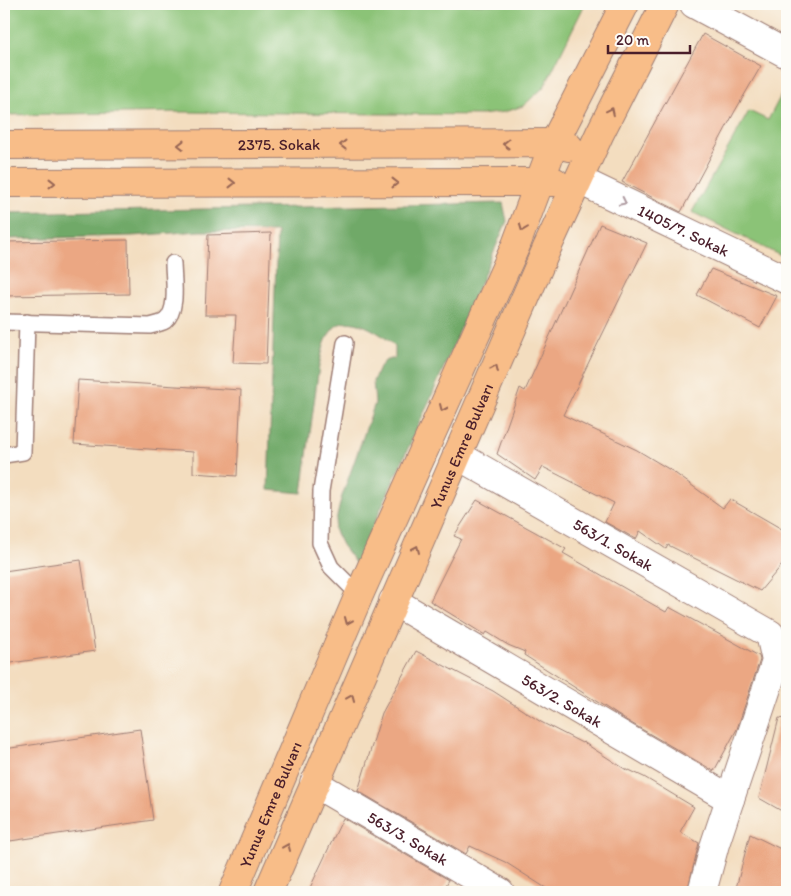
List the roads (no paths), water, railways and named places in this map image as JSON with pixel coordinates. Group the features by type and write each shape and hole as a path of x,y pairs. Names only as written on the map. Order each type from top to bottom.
{"main road":[{"name":"Yunus Emre Bulvarı","path":"233,892 359,595 516,245 554,143 625,4"},
{"name":"Yunus Emre Bulvarı","path":"268,892 543,257 590,155 665,4"},
{"name":"2375. Sokak","path":"4,145 554,143 574,148 590,155"},
{"path":"4,183 540,182 579,180"}],"street":[{"path":"694,4 787,54"},
{"name":"1405/7. Sokak","path":"579,180 787,280"},
{"name":"563/1. Sokak","path":"457,456 770,634 776,661 730,799"},
{"name":"563/2. Sokak","path":"393,601 730,799"},
{"name":"563/3. Sokak","path":"314,784 500,892"},
{"path":"702,892 730,799"}],"lane":[{"path":"4,322 150,326 165,321 171,312 174,300 173,263"},
{"path":"4,455 23,452 27,322"},
{"path":"345,343 321,491 320,543 331,567 359,595"}]}
